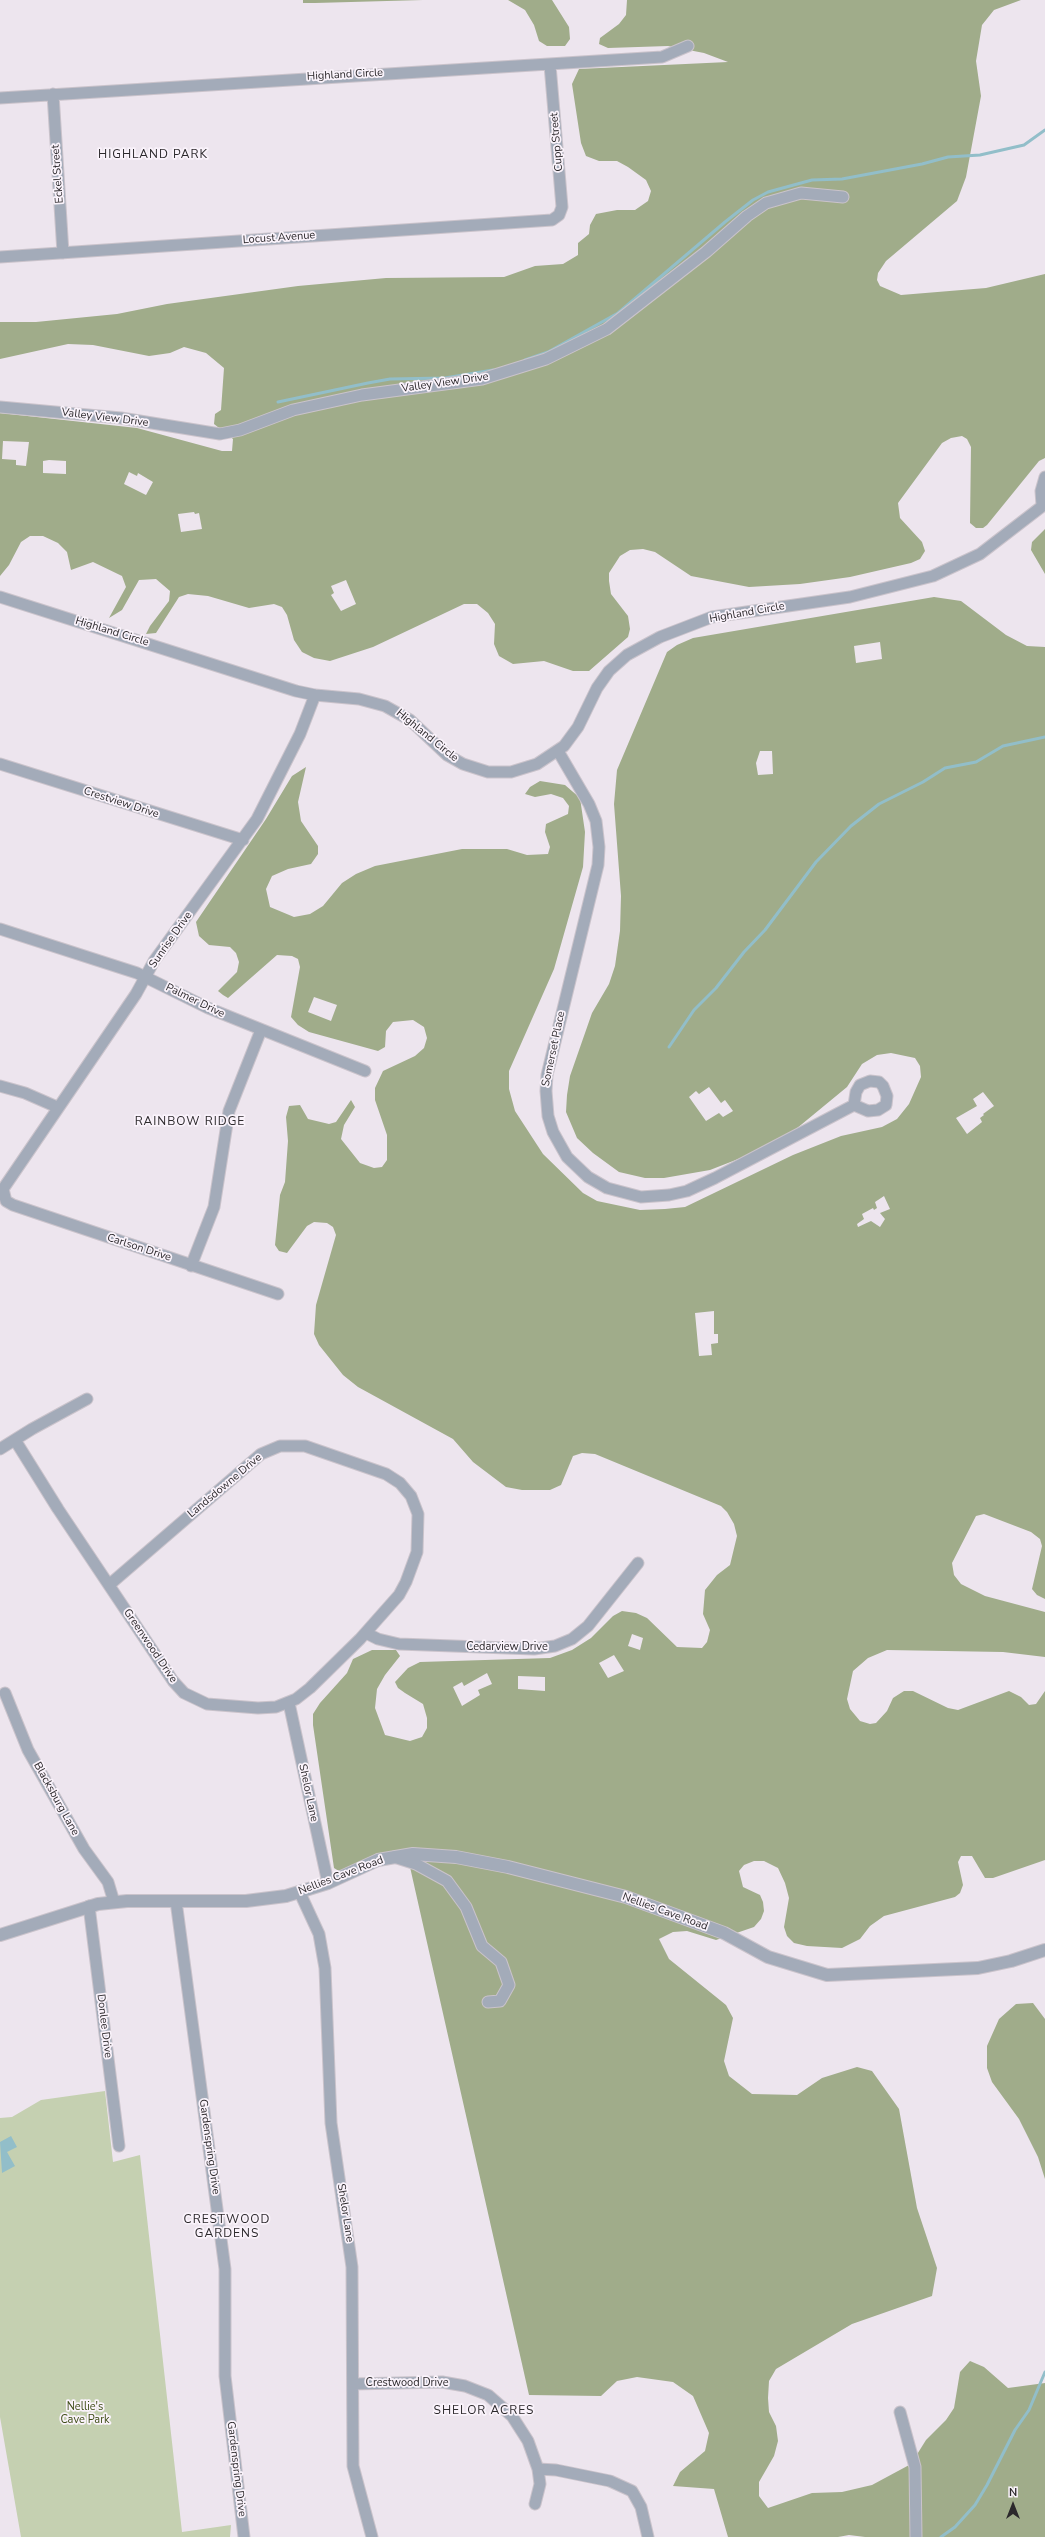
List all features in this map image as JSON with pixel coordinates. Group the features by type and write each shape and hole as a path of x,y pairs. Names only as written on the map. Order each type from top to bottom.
{"street":[{"name":"Highland Circle","path":"0,98 301,78 550,65 662,57 688,46"},
{"name":"Cupp Street","path":"550,65 562,202 562,210 557,217"},
{"name":"Eckel Street","path":"53,94 63,253"},
{"name":"Valley View Drive","path":"0,407 121,418 220,434 240,430 293,410 362,394 482,379 546,358 607,329 706,252 747,216 766,204 801,193 843,197"},
{"name":"Locust Avenue","path":"0,257 547,222 557,217"},
{"name":"Highland Circle","path":"0,597 315,695 359,699 394,710 410,720 447,755 479,770 499,773 517,771 537,764 558,751 576,731 597,688 609,671 627,655 660,637 693,623 720,616 850,597 933,576 980,554 1011,532 1043,505 1041,491 1045,477"},
{"name":"Sunrise Drive","path":"4,1197 4,1183 136,994 159,953 243,840 267,800 308,715 315,695"},
{"name":"Somerset Place","path":"558,751 590,804 596,821 599,847 598,865 547,1075 546,1091 548,1116 553,1132 567,1157 588,1177 607,1188 641,1197 669,1195 687,1190 715,1178 854,1105"},
{"name":"Crestview Drive","path":"0,764 243,840"},
{"name":"Palmer Drive","path":"0,929 117,965 146,977 201,1005 365,1071"},
{"path":"191,1266 214,1207 229,1111 261,1030"},
{"path":"0,1086 25,1093 57,1107"},
{"name":"Carlson Drive","path":"4,1197 13,1205 278,1294"},
{"path":"0,1449 87,1400"},
{"name":"Greenwood Drive","path":"15,1440 173,1681 184,1693 198,1701 214,1705 266,1708 289,1702 310,1688 366,1633"},
{"name":"Landsdowne Drive","path":"109,1585 261,1454 280,1446 305,1446 386,1474 405,1488 414,1503 419,1523 418,1540 413,1566 406,1582 391,1606 366,1633"},
{"name":"Cedarview Drive","path":"366,1633 383,1641 399,1644 534,1649 555,1646 572,1639 588,1626 638,1563"},
{"name":"Blacksburg Lane","path":"5,1693 28,1750 84,1849 108,1882 114,1902"},
{"name":"Shelor Lane","path":"289,1702 328,1883"},
{"name":"Nellies Cave Road","path":"0,1935 89,1906 114,1902 255,1900 300,1893 328,1883 368,1864 392,1857 413,1854 456,1858 508,1867 618,1895 724,1933 768,1957 806,1970 827,1975 978,1968 1011,1961 1045,1950"},
{"path":"392,1857 416,1864 447,1881 466,1907 482,1946 501,1962 509,1985 500,2001 488,2002"},
{"name":"Shelor Lane","path":"300,1893 319,1934 325,1968 332,2123 351,2249 354,2384 353,2466 372,2537"},
{"name":"Gardenspring Drive","path":"176,1901 225,2269 225,2376 244,2537"},
{"name":"Donlee Drive","path":"89,1906 119,2146"},
{"name":"Crestwood Drive","path":"354,2384 442,2382 477,2390 497,2402 512,2416 528,2441 538,2469 540,2484 535,2504"},
{"path":"900,2412 915,2467 916,2537"},
{"path":"538,2469 556,2470 610,2481 632,2491 641,2507 648,2537"}],"green space":[{"path":"303,0 423,0 303,3"},
{"path":"508,0 552,0 569,27 570,39 565,46 547,46 539,41 534,25 525,10"},
{"path":"627,0 1021,0 994,10 982,25 976,61 981,96 966,177 957,201 886,261 878,273 877,280 880,286 901,295 986,288 1045,274 1045,458 1039,461 987,525 983,528 976,528 970,523 971,447 967,439 962,436 951,438 942,443 898,503 900,518 922,542 925,551 920,559 911,563 850,577 800,584 749,587 691,576 655,552 643,549 630,550 620,556 609,573 611,594 628,616 630,629 628,637 589,671 573,671 544,661 513,664 499,656 494,644 495,624 488,613 477,604 464,604 373,647 330,661 314,658 302,652 294,640 287,615 282,607 274,604 249,608 208,596 188,594 179,597 156,633 146,634 150,626 169,601 170,591 156,579 139,580 122,610 109,618 126,587 122,576 93,562 71,570 67,552 58,543 43,536 30,536 21,542 9,565 0,576 0,413 137,428 222,451 232,451 233,439 214,424 215,414 221,410 224,368 206,353 184,347 170,353 149,356 93,345 68,344 0,359 0,322 36,322 117,314 167,304 298,286 386,278 504,277 535,266 563,264 578,255 578,243 589,234 590,225 596,214 617,210 635,210 648,201 651,191 646,180 617,161 599,161 586,156 581,143 572,84 579,69 728,62 704,53 668,46 608,48 599,44 600,38 619,24 626,15","holes":["3,441 29,442 26,466 16,465 16,460 2,459","43,461 66,461 66,474 43,473","129,472 137,476 138,473 153,482 146,495 124,484","194,512 195,514 199,513 202,529 181,532 178,514","346,580 356,604 341,611 331,595 334,593 331,586"]},
{"path":"1045,529 1045,574 1031,550 1032,542"},
{"path":"934,597 961,601 1006,635 1027,646 1045,647 1045,1599 1037,1595 1032,1589 1042,1546 1040,1539 1031,1532 984,1514 976,1516 952,1563 954,1575 961,1584 985,1596 1045,1612 1045,1657 1003,1652 887,1650 868,1658 853,1671 847,1699 850,1709 860,1721 870,1724 876,1723 887,1711 893,1698 904,1691 913,1691 948,1708 958,1710 1009,1691 1021,1697 1029,1705 1036,1704 1045,1691 1045,1860 993,1878 985,1878 972,1856 961,1856 958,1862 963,1885 960,1893 955,1897 884,1916 870,1926 860,1939 842,1948 807,1946 794,1943 787,1936 784,1927 789,1898 785,1883 778,1868 764,1861 754,1861 744,1865 739,1871 743,1887 760,1895 763,1902 764,1911 761,1919 754,1927 716,1940 687,1931 673,1932 659,1939 669,1959 726,2005 733,2018 724,2061 729,2076 752,2094 797,2095 822,2078 857,2067 872,2071 899,2109 917,2208 937,2268 932,2296 852,2324 776,2369 769,2381 768,2398 769,2412 776,2426 778,2441 774,2456 759,2482 759,2496 768,2508 812,2493 842,2492 872,2485 911,2464 926,2440 946,2420 954,2408 960,2372 970,2361 984,2367 1008,2388 1045,2383 1045,2537 865,2537 849,2535 838,2537 728,2537 714,2489 673,2486 680,2472 705,2451 709,2433 693,2396 673,2382 637,2377 617,2381 601,2396 529,2395 410,1867 402,1864 386,1863 350,1878 334,1868 313,1725 313,1714 320,1703 347,1673 353,1659 372,1650 396,1650 400,1656 385,1675 377,1689 375,1708 385,1735 410,1741 422,1737 427,1728 427,1718 423,1704 398,1688 395,1682 408,1668 420,1662 550,1658 572,1650 591,1638 613,1616 622,1611 636,1613 647,1618 677,1647 702,1648 707,1642 710,1630 703,1614 705,1590 717,1575 730,1565 737,1536 734,1524 727,1512 721,1506 595,1454 582,1453 573,1456 561,1485 550,1490 522,1490 506,1487 473,1462 453,1439 358,1387 343,1375 319,1345 314,1334 316,1305 336,1235 333,1227 327,1223 314,1222 307,1226 287,1253 279,1251 275,1245 280,1195 285,1182 288,1141 286,1117 289,1106 300,1105 308,1119 329,1124 336,1122 351,1100 355,1107 344,1125 341,1139 360,1163 374,1168 382,1167 387,1160 387,1135 375,1100 375,1088 383,1071 415,1056 424,1048 427,1038 424,1027 413,1020 393,1022 386,1031 385,1047 378,1051 309,1032 298,1025 291,1017 300,967 298,959 292,956 277,955 228,998 218,991 237,972 239,962 236,953 230,947 209,945 199,936 196,922 266,819 292,776 306,767 298,802 301,821 318,846 318,854 311,864 288,869 272,876 266,889 270,907 294,917 310,914 323,906 342,883 356,874 375,866 462,849 507,849 527,855 548,854 550,847 545,832 546,824 568,814 569,806 563,798 551,794 535,797 525,794 530,787 540,781 565,785 580,798 585,832 583,867 554,969 509,1071 509,1089 515,1111 543,1154 583,1193 597,1201 640,1210 665,1209 685,1207 793,1155 841,1136 882,1127 897,1119 909,1104 921,1077 920,1066 915,1058 891,1053 877,1055 862,1064 847,1087 796,1129 746,1156 710,1170 664,1178 645,1178 619,1172 593,1153 577,1138 566,1112 570,1076 592,1013 609,984 615,966 620,931 621,896 614,804 617,770 667,652 677,645 693,638","holes":["880,642 882,659 856,663 854,646","760,751 772,751 773,774 758,775 756,763","314,997 337,1005 331,1021 308,1012","709,1087 721,1103 725,1100 733,1111 723,1117 719,1113 706,1121 689,1097 696,1091 699,1094","983,1092 994,1106 983,1114 984,1115 980,1118 982,1122 967,1134 956,1118 977,1106 973,1099","884,1196 890,1209 880,1213 885,1219 880,1227 871,1221 858,1227 857,1224 864,1219 862,1214 873,1208 874,1210 877,1208 875,1202","714,1311 714,1334 718,1334 718,1343 711,1344 712,1355 699,1356 695,1313","632,1634 643,1638 640,1650 628,1646","614,1655 624,1671 608,1678 599,1663","487,1673 492,1684 478,1690 480,1695 462,1706 453,1687 462,1682 464,1686","518,1676 545,1677 545,1691 518,1689"]},
{"path":"1033,2003 1045,2019 1045,2179 1038,2157 1019,2119 992,2082 987,2068 987,2046 999,2019 1016,2004"},
{"name":"Nellie's Cave Park","path":"105,2091 113,2162 140,2155 182,2532 231,2525 230,2537 21,2537 0,2417 0,2118 12,2117 41,2100"}],"water":[{"path":"11,2136 17,2147 7,2152 15,2166 2,2173 0,2142"}],"waterway":[{"path":"525,360 548,352 618,313 725,222 753,200 768,192 812,180 842,179 922,164 948,157 980,155 1024,145 1045,130"},
{"path":"278,402 390,379 445,378 493,370"},
{"path":"669,1047 694,1010 716,988 744,952 765,930 816,862 851,826 879,804 923,782 945,768 976,762 1003,746 1045,737"},
{"path":"941,2537 955,2527 975,2505 1015,2430 1029,2410 1045,2372"}],"district":[{"name":"HIGHLAND PARK","path":"153,155"},
{"name":"RAINBOW RIDGE","path":"190,1122"},
{"name":"CRESTWOOD GARDENS","path":"227,2227"},
{"name":"SHELOR ACRES","path":"484,2411"}]}
